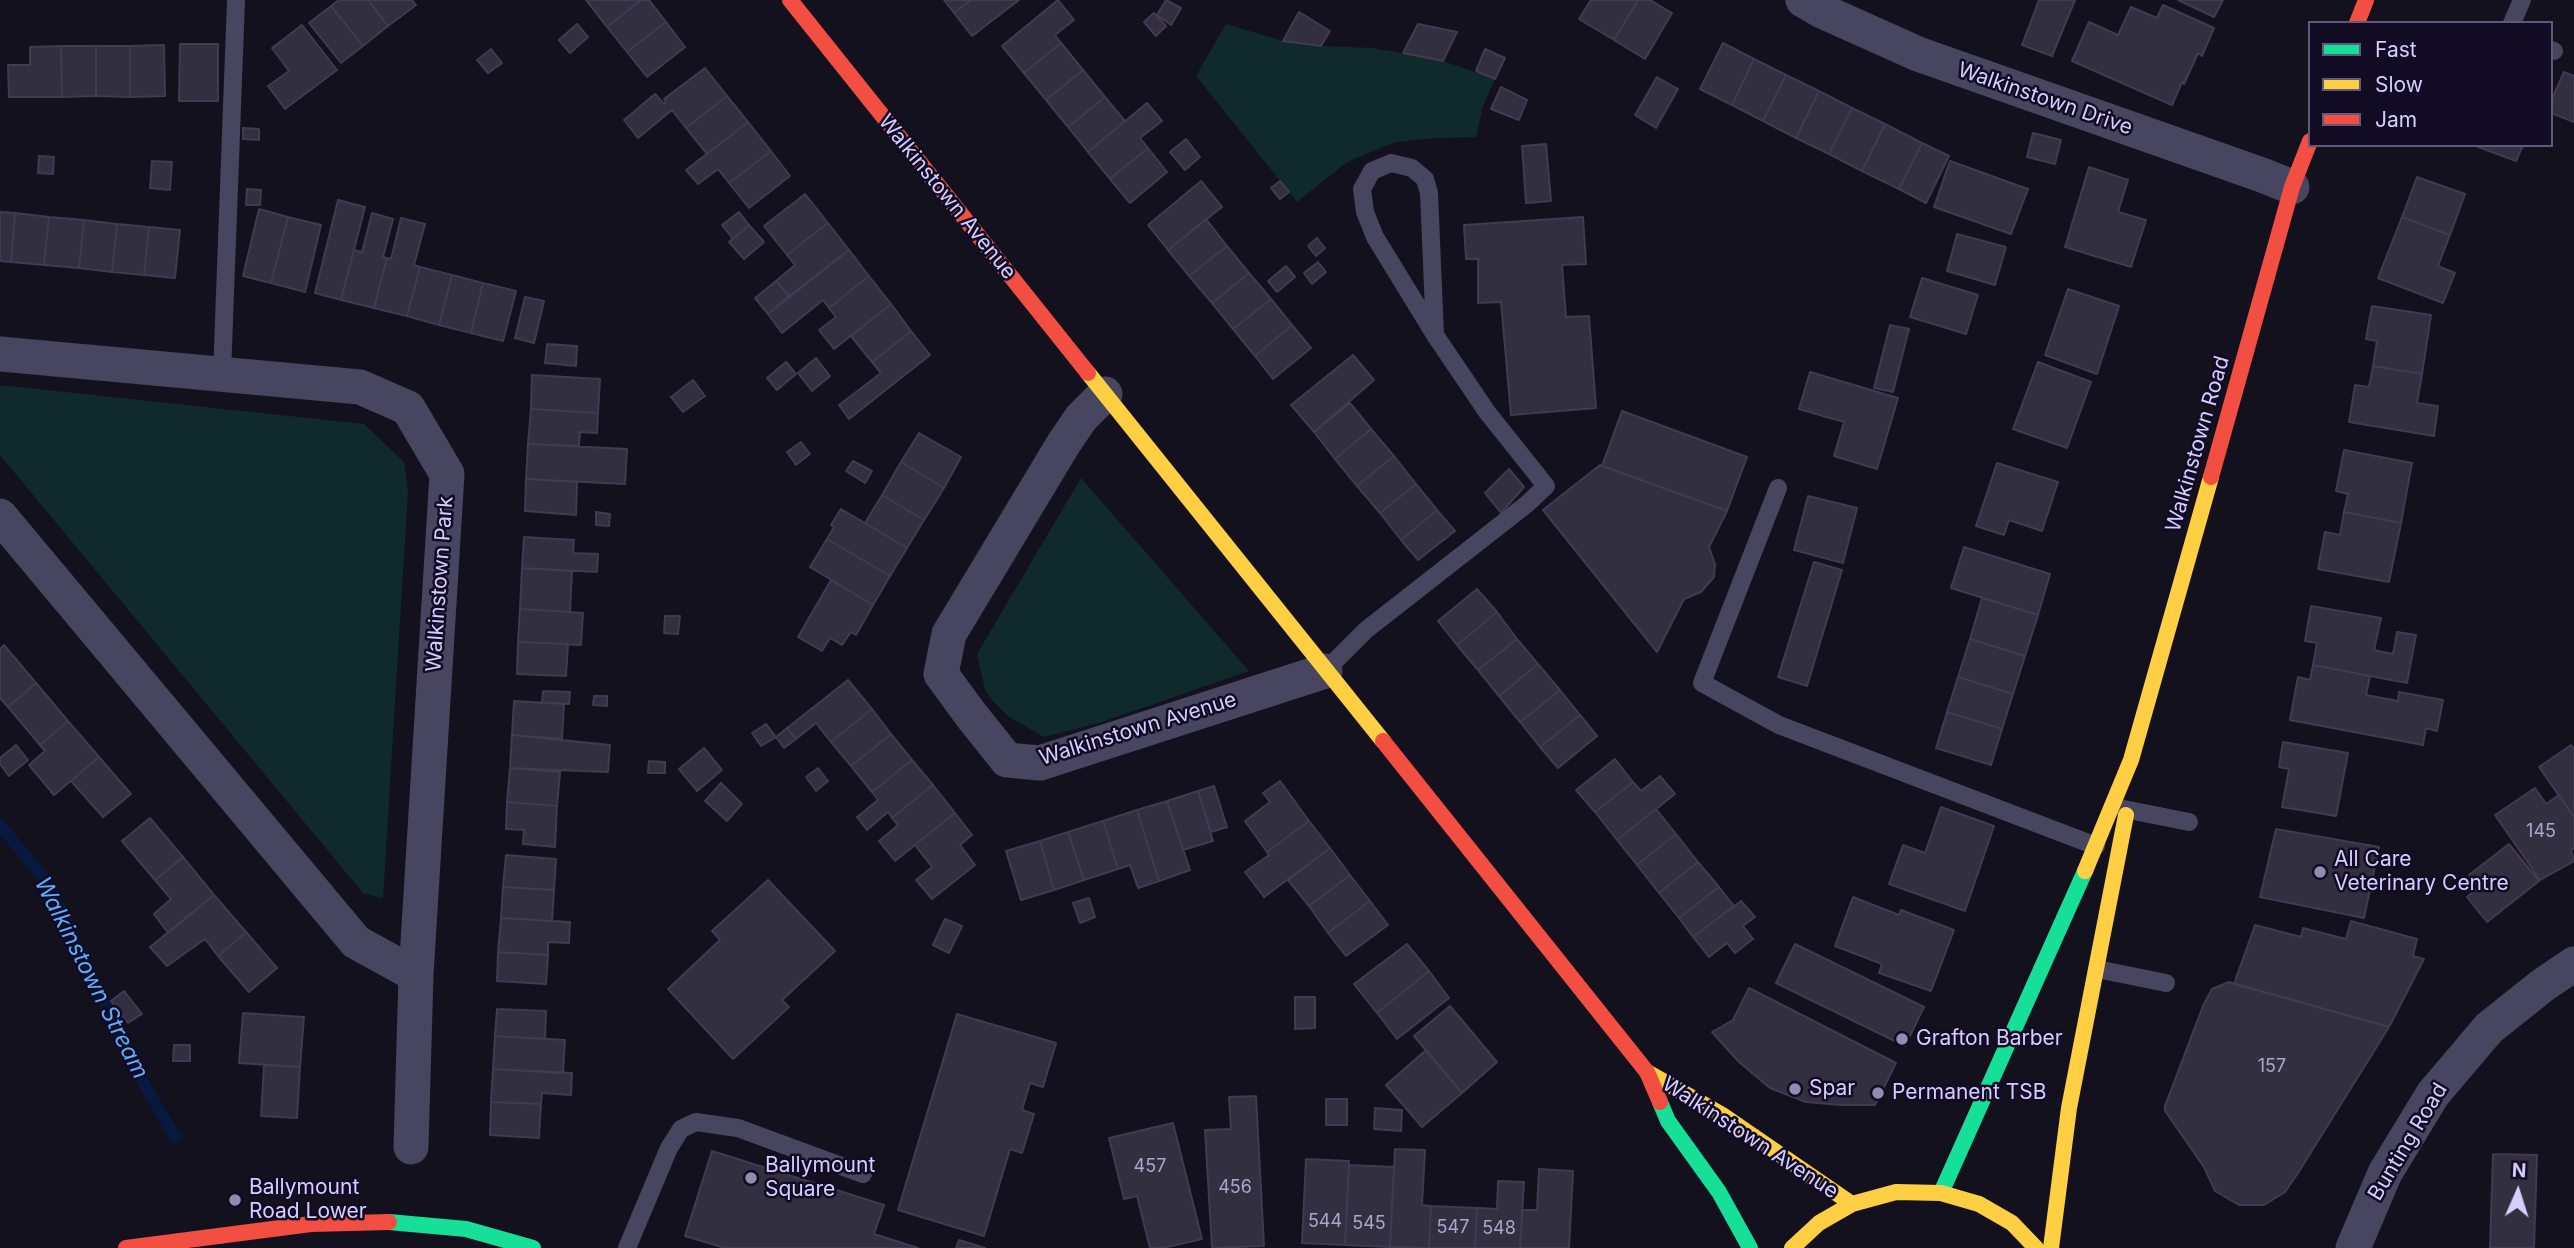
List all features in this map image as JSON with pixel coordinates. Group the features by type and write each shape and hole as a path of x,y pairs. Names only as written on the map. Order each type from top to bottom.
{"main road":[{"name":"Walkinstown Avenue","path":"790,0 1647,1072 1668,1121 1719,1192 1750,1248"},
{"path":"2358,21 2367,0"},
{"name":"Walkinstown Road","path":"2051,1248 2069,1108 2097,970 2119,807 2292,187 2308,146"},
{"name":"Walkinstown Road","path":"1941,1193 2096,846 2119,807"},
{"name":"Walkinstown Avenue","path":"1647,1072 1724,1116 1852,1204"},
{"path":"1792,1248 1819,1223 1852,1204 1896,1192 1941,1193 1979,1203 2012,1223 2036,1248"},
{"path":"126,1248 311,1224 379,1221 466,1229 533,1248"}],"street":[{"name":"Walkinstown Drive","path":"1802,0 1918,54 2292,187"},
{"name":"Walkinstown Park","path":"0,354 360,387 408,408 447,474 416,975 411,1147"},
{"name":"Walkinstown Avenue","path":"1105,394 1082,418 1064,443 949,634 941,674 971,715 1007,760 1040,763 1325,671"},
{"path":"0,516 356,942 416,975"},
{"name":"Bunting Road","path":"2353,1248 2385,1173 2433,1094 2489,1028 2574,964"}],"lane":[{"path":"222,374 236,0"},
{"path":"2513,21 2522,0"},
{"path":"1325,671 1366,630 1527,504 1546,486 1487,412 1435,335 1375,237 1365,212 1362,189 1372,171 1391,163 1412,168 1425,179 1429,193 1435,335"},
{"path":"1779,488 1702,683 1779,725 2096,846"},
{"path":"2119,807 2189,822"},
{"path":"2097,970 2166,983"},
{"path":"627,1248 669,1148 681,1129 696,1122 738,1128 863,1174"}],"green space":[{"path":"1226,24 1283,41 1373,48 1443,61 1495,79 1483,106 1476,137 1396,142 1347,162 1297,202 1196,76"},
{"path":"0,385 364,424 404,462 408,492 383,898 363,893 0,455"},
{"path":"1081,478 1249,671 1099,723 1044,737 1009,717 993,701 985,690 977,654"}],"building":[{"path":"339,0 368,0 388,26 363,46 331,6"},
{"path":"368,0 412,0 416,5 388,26"},
{"path":"586,0 641,0 607,27"},
{"path":"641,0 649,0 666,22 627,52 607,27"},
{"path":"944,0 971,0 954,13"},
{"path":"971,0 1019,0 972,36 954,13"},
{"path":"1058,0 1074,20 1055,35 1061,43 1024,73 1002,46"},
{"path":"1166,0 1181,8 1171,25 1157,15"},
{"path":"1591,0 1638,0 1614,40 1579,19"},
{"path":"1638,0 1650,0 1672,13 1645,59 1614,40"},
{"path":"2039,0 2075,0 2052,56 2022,45"},
{"path":"2178,0 2223,0 2214,17"},
{"path":"2163,5 2214,28 2202,56 2198,53 2172,105 2072,61 2089,22 2118,35 2131,7 2157,18"},
{"path":"331,6 363,46 341,63 309,23"},
{"path":"1299,12 1330,31 1321,46 1283,41"},
{"path":"1154,13 1166,26 1156,36 1144,22"},
{"path":"666,22 685,47 647,77 627,52"},
{"path":"577,24 588,37 570,53 559,40"},
{"path":"1418,24 1457,32 1443,61 1403,53"},
{"path":"302,25 337,70 285,109 268,86 289,71 272,48"},
{"path":"1061,43 1083,70 1046,100 1024,73"},
{"path":"1723,43 1754,59 1732,105 1700,89"},
{"path":"180,44 218,44 218,101 179,101"},
{"path":"164,45 165,96 130,97 130,46"},
{"path":"61,46 62,97 9,97 8,65 30,65 30,47"},
{"path":"61,46 96,46 96,96 62,97"},
{"path":"96,46 130,46 130,97 96,96"},
{"path":"491,49 502,63 488,73 477,60"},
{"path":"1485,49 1505,58 1495,79 1476,71"},
{"path":"1754,59 1786,75 1763,121 1732,105"},
{"path":"705,68 727,96 686,128 672,110 638,138 624,120 655,94 664,104 664,99"},
{"path":"1083,70 1105,97 1068,127 1046,100"},
{"path":"2564,72 2574,76 2574,122 2553,114 2553,97"},
{"path":"1786,75 1819,91 1796,138 1763,121"},
{"path":"1657,77 1678,89 1656,128 1635,115"},
{"path":"1501,87 1527,100 1519,120 1491,109"},
{"path":"1819,91 1852,108 1829,154 1796,138"},
{"path":"727,96 748,122 707,154 686,128"},
{"path":"1105,97 1125,121 1088,152 1068,127"},
{"path":"1147,103 1162,121 1140,138 1148,148 1110,179 1088,152"},
{"path":"1852,108 1885,124 1862,171 1829,154"},
{"path":"748,122 771,151 729,183 718,169 698,184 686,170"},
{"path":"1885,124 1922,143 1899,189 1862,171"},
{"path":"243,128 259,129 259,140 243,139"},
{"path":"2033,133 2061,140 2055,164 2027,157"},
{"path":"1186,139 1200,157 1185,170 1170,152"},
{"path":"1922,143 1949,156 1926,203 1899,189"},
{"path":"1546,144 1551,201 1526,203 1522,146"},
{"path":"2478,147 2522,147 2516,161"},
{"path":"1148,148 1167,172 1130,203 1110,179"},
{"path":"771,151 790,176 749,208 729,183"},
{"path":"39,156 54,157 53,174 38,173"},
{"path":"152,161 172,162 170,190 150,188"},
{"path":"1950,161 2028,189 2011,234 1934,207"},
{"path":"2089,167 2128,180 2118,212 2146,220 2131,267 2065,247"},
{"path":"2417,177 2465,194 2450,235 2402,217"},
{"path":"1201,181 1222,207 1168,250 1148,225"},
{"path":"1280,181 1289,192 1280,199 1271,188"},
{"path":"247,189 261,190 260,205 246,205"},
{"path":"805,194 828,223 787,255 764,226"},
{"path":"338,200 365,207 341,300 315,293"},
{"path":"259,209 288,217 271,283 243,276"},
{"path":"0,212 15,213 11,262 0,261"},
{"path":"739,212 749,225 733,239 722,225"},
{"path":"15,213 49,217 44,265 11,262"},
{"path":"372,213 393,219 383,257 387,258 374,308 341,300 354,250 362,252"},
{"path":"49,217 84,220 79,268 44,265"},
{"path":"288,217 321,225 305,292 271,283"},
{"path":"1583,217 1586,264 1562,265 1566,317 1589,316 1596,408 1511,415 1501,302 1478,303 1478,259 1466,259 1464,225"},
{"path":"2402,217 2450,235 2438,266 2455,273 2443,303 2378,278"},
{"path":"401,218 425,224 414,265 420,267 407,316 374,308 387,258 391,259"},
{"path":"1206,219 1227,246 1189,276 1168,250"},
{"path":"84,220 117,224 112,272 79,268"},
{"path":"828,223 849,250 789,296 776,281 795,265 787,255"},
{"path":"117,224 149,227 144,275 112,272"},
{"path":"749,225 764,242 744,259 729,242"},
{"path":"149,227 180,230 175,278 144,275"},
{"path":"1957,234 2006,247 1995,285 1947,271"},
{"path":"1317,238 1325,248 1316,256 1308,246"},
{"path":"1227,246 1249,273 1212,303 1189,276"},
{"path":"849,250 869,276 829,308 823,300 782,333 768,314"},
{"path":"1318,262 1326,272 1312,284 1304,273"},
{"path":"1286,266 1295,277 1277,292 1268,281"},
{"path":"420,267 452,275 439,325 407,316"},
{"path":"1249,273 1271,299 1233,329 1212,303"},
{"path":"452,275 483,283 471,333 439,325"},
{"path":"869,276 891,304 834,349 819,330 836,317 829,308"},
{"path":"1922,278 1978,295 1966,334 1910,317"},
{"path":"776,281 789,296 768,314 755,298"},
{"path":"483,283 516,291 503,341 471,333"},
{"path":"2068,289 2119,306 2097,374 2045,355"},
{"path":"525,297 544,301 534,343 515,338"},
{"path":"1271,299 1292,325 1255,356 1233,329"},
{"path":"891,304 911,331 872,362 851,336"},
{"path":"2372,306 2431,315 2422,374 2373,366 2377,341 2366,339"},
{"path":"1292,325 1311,348 1273,379 1255,356"},
{"path":"1890,325 1909,329 1893,392 1874,388"},
{"path":"911,331 930,355 849,419 839,405 881,373 872,362"},
{"path":"547,344 577,346 576,366 545,363"},
{"path":"1353,355 1374,380 1314,432 1291,405"},
{"path":"816,358 830,376 812,391 798,373"},
{"path":"786,362 796,374 777,390 767,378"},
{"path":"2038,362 2091,382 2067,448 2013,429"},
{"path":"2373,366 2422,374 2417,403 2438,406 2434,436 2349,422 2355,385 2369,387"},
{"path":"1810,372 1898,398 1877,469 1834,456 1844,422 1799,409"},
{"path":"532,375 600,379 598,413 531,409"},
{"path":"693,380 705,396 683,412 671,397"},
{"path":"1350,403 1371,429 1335,459 1314,432"},
{"path":"531,409 598,413 597,433 580,432 579,446 528,444"},
{"path":"1622,411 1747,457 1727,511 1602,466"},
{"path":"1371,429 1394,456 1357,486 1335,459"},
{"path":"919,433 961,457 944,488 901,462"},
{"path":"801,442 810,454 796,465 787,452"},
{"path":"528,444 627,449 625,484 526,479"},
{"path":"2344,450 2412,463 2401,523 2344,512 2348,494 2336,491"},
{"path":"1394,456 1416,484 1380,513 1357,486"},
{"path":"853,461 872,471 865,483 846,471"},
{"path":"901,462 944,488 924,520 882,495"},
{"path":"1997,463 2058,482 2042,531 2009,520 2004,535 1976,526"},
{"path":"1600,465 1727,511 1709,547 1715,564 1714,577 1701,592 1684,599 1657,652 1543,510"},
{"path":"1509,469 1524,487 1501,513 1485,493"},
{"path":"526,479 577,482 576,515 525,511"},
{"path":"1416,484 1437,510 1401,540 1380,513"},
{"path":"882,495 924,520 907,548 865,523"},
{"path":"1808,496 1857,508 1843,563 1794,550"},
{"path":"841,509 907,548 890,576 827,539 834,527 831,525"},
{"path":"1437,510 1455,531 1418,560 1401,540"},
{"path":"596,512 610,514 609,526 596,525"},
{"path":"2344,512 2401,523 2389,582 2318,569 2325,532 2340,535"},
{"path":"524,537 574,540 573,553 598,554 597,572 522,568"},
{"path":"827,539 890,576 873,605 810,567"},
{"path":"1964,547 2050,574 2038,615 1951,588"},
{"path":"1814,562 1842,570 1807,686 1778,677"},
{"path":"522,568 572,571 570,612 520,609"},
{"path":"831,580 873,605 856,635 851,632 842,645 830,638 822,651 798,637"},
{"path":"1477,589 1497,612 1457,645 1438,621"},
{"path":"1982,598 2038,615 2025,656 1970,639"},
{"path":"2311,606 2381,618 2374,650 2393,654 2397,632 2416,635 2407,683 2313,665 2317,643 2305,641"},
{"path":"520,609 583,613 581,645 518,642"},
{"path":"1497,612 1517,639 1478,670 1457,645"},
{"path":"665,616 680,616 678,634 664,633"},
{"path":"1517,639 1538,664 1499,696 1478,670"},
{"path":"1970,639 2025,656 2013,694 1958,677"},
{"path":"518,642 568,644 566,676 517,674"},
{"path":"4,645 36,683 8,707 0,698 0,649"},
{"path":"1538,664 1560,690 1520,722 1499,696"},
{"path":"2313,665 2370,676 2366,695 2398,701 2399,692 2443,700 2437,731 2426,728 2423,745 2290,720 2298,677 2310,680"},
{"path":"1958,677 2013,694 2002,729 1947,712"},
{"path":"848,680 872,709 831,742 816,723 796,739 787,728"},
{"path":"36,683 68,721 40,745 8,707"},
{"path":"1560,690 1580,715 1540,747 1520,722"},
{"path":"543,691 570,692 569,704 542,702"},
{"path":"594,696 607,696 607,706 593,705"},
{"path":"514,701 564,704 562,739 512,735"},
{"path":"872,709 891,734 851,766 831,742"},
{"path":"1947,712 2002,729 1991,765 1936,748"},
{"path":"1580,715 1597,736 1558,768 1540,747"},
{"path":"68,721 99,757 54,795 29,765 45,751 40,745"},
{"path":"766,724 776,737 761,746 752,733"},
{"path":"787,728 796,739 784,748 776,737"},
{"path":"891,734 912,760 872,792 851,766"},
{"path":"512,735 610,745 608,772 510,768"},
{"path":"2283,742 2348,753 2336,816 2282,807 2289,769 2279,767"},
{"path":"16,745 28,760 9,776 0,764 0,758"},
{"path":"2571,745 2574,749 2574,817 2539,767"},
{"path":"704,748 722,770 697,791 679,769"},
{"path":"99,757 131,794 103,817 71,781"},
{"path":"1615,759 1633,782 1595,812 1576,790"},
{"path":"912,760 933,785 892,818 888,812 867,830 857,817 878,800 872,792"},
{"path":"649,761 665,762 665,773 648,773"},
{"path":"510,768 560,772 557,806 507,802"},
{"path":"818,768 828,781 816,791 806,777"},
{"path":"1660,776 1675,794 1617,840 1595,812 1633,782 1641,791"},
{"path":"1280,781 1309,821 1267,852 1245,821 1270,802 1263,793"},
{"path":"721,783 742,804 727,821 705,801"},
{"path":"933,785 955,813 895,861 879,841 898,825 892,818"},
{"path":"1214,786 1227,827 1211,832 1198,791"},
{"path":"2535,788 2546,804 2559,795 2574,817 2574,848 2571,850 2574,861 2540,880 2495,815"},
{"path":"1198,791 1213,841 1183,850 1167,801"},
{"path":"1167,801 1190,870 1159,881 1137,810"},
{"path":"507,802 557,806 555,847 523,844 524,830 506,829"},
{"path":"1941,807 1994,826 1965,911 1889,884 1903,845 1925,853"},
{"path":"1656,809 1676,834 1637,865 1617,840"},
{"path":"1137,810 1159,881 1138,888 1130,865 1118,869 1103,821"},
{"path":"955,813 972,835 960,845 975,865 932,899 916,880 932,867 915,845"},
{"path":"150,818 183,857 155,880 122,841"},
{"path":"1103,821 1118,869 1084,880 1068,832"},
{"path":"1309,821 1330,848 1264,897 1245,872"},
{"name":"All Care Veterinary Centre","path":"2276,829 2379,847 2364,918 2260,897"},
{"path":"1068,832 1084,880 1054,890 1040,841"},
{"path":"1676,834 1698,862 1659,893 1637,865"},
{"path":"1040,841 1054,890 1021,900 1006,851"},
{"path":"2509,844 2539,881 2487,922 2467,897 2479,887 2469,875"},
{"path":"1330,848 1350,875 1309,906 1288,880"},
{"path":"506,855 556,859 554,890 503,887"},
{"path":"183,857 214,895 168,933 154,914 171,899 155,880"},
{"path":"1698,862 1719,887 1679,918 1659,893"},
{"path":"1350,875 1370,901 1328,933 1309,906"},
{"path":"768,880 835,951 782,1000 789,1007 733,1059 668,989 720,940 712,931"},
{"path":"503,887 554,890 552,921 501,918"},
{"path":"1719,887 1734,906 1693,937 1679,918"},
{"path":"214,895 246,932 218,956 205,939 167,966 150,947"},
{"path":"1853,897 1899,915 1901,910 1954,930 1931,991 1879,973 1882,964 1835,946"},
{"path":"1089,898 1095,917 1080,923 1073,903"},
{"path":"1370,901 1388,925 1346,956 1328,933"},
{"path":"1741,901 1755,917 1743,926 1753,939 1735,953 1727,943 1709,957 1693,937"},
{"path":"501,918 570,922 569,943 548,942 548,955 498,952"},
{"path":"945,919 962,926 949,953 933,945"},
{"path":"2351,921 2417,939 2413,956 2424,959 2389,1027 2234,984 2255,925 2301,937 2303,928 2346,939"},
{"path":"246,932 277,968 249,992 218,956"},
{"path":"1407,944 1429,971 1377,1013 1354,984"},
{"path":"1795,944 1924,1007 1905,1046 1776,983"},
{"path":"498,952 548,955 546,984 497,981"},
{"path":"1429,971 1449,998 1397,1039 1377,1013"},
{"path":"2229,982 2389,1027 2285,1192 2264,1205 2239,1205 2215,1191 2204,1167 2165,1111 2203,1006 2212,989"},
{"path":"1749,988 1896,1063 1875,1105 1806,1102 1770,1088 1739,1062 1712,1032 1733,1020"},
{"path":"124,991 142,1014 128,1023 111,1001"},
{"path":"1295,997 1315,997 1315,1028 1295,1029"},
{"path":"1450,1006 1497,1062 1462,1093 1414,1036"},
{"path":"497,1009 546,1011 545,1039 495,1036"},
{"path":"243,1013 304,1017 300,1067 239,1063"},
{"path":"957,1014 1056,1043 1043,1087 1030,1083 1022,1110 1034,1114 1022,1153 1010,1149 984,1236 898,1210"},
{"path":"495,1036 565,1040 563,1073 493,1069"},
{"path":"174,1045 190,1045 190,1061 173,1061"},
{"path":"1426,1050 1462,1093 1422,1127 1386,1085"},
{"path":"264,1065 300,1067 297,1118 261,1116"},
{"path":"493,1069 572,1073 571,1095 542,1093 541,1104 491,1102"},
{"path":"1256,1096 1264,1246 1212,1248 1205,1130 1231,1129 1229,1097"},
{"path":"1326,1099 1347,1099 1347,1125 1326,1125"},
{"path":"491,1102 541,1104 539,1138 490,1135"},
{"path":"1375,1108 1402,1110 1401,1131 1374,1129"},
{"path":"1173,1123 1202,1239 1163,1248 1150,1248 1137,1196 1124,1199 1109,1138"},
{"path":"1395,1149 1425,1150 1422,1205 1431,1206 1429,1248 1390,1247"},
{"name":"Ballymount Square","path":"712,1151 884,1205 874,1234 918,1248 725,1248 685,1236"},
{"path":"2493,1154 2537,1155 2534,1248 2490,1248"},
{"path":"1306,1159 1349,1161 1345,1245 1302,1243"},
{"path":"1349,1165 1394,1167 1390,1247 1345,1245"},
{"path":"1539,1169 1573,1171 1569,1248 1520,1248 1522,1210 1537,1210"},
{"path":"1498,1181 1524,1182 1520,1248 1475,1248 1477,1208 1497,1209"},
{"path":"1431,1206 1477,1208 1475,1248 1429,1248"},
{"path":"959,1240 985,1248 956,1248"}],"waterway":[{"name":"Walkinstown Stream","path":"0,825 47,882 144,1084 175,1137"}],"traffic: fast":[{"path":"1941,1193 2085,871"},
{"path":"1660,1102 1668,1121 1719,1192 1750,1248"},
{"path":"389,1222 466,1229 533,1248"}],"traffic: slow":[{"path":"1088,373 1383,741"},
{"path":"2085,871 2131,760 2211,477"},
{"path":"2051,1248 2069,1108 2126,815"},
{"path":"1647,1072 1724,1116 1852,1204"},
{"path":"1792,1248 1819,1223 1852,1204 1896,1192 1941,1193 1979,1204 2012,1223 2036,1248"}],"traffic: jam":[{"path":"790,0 1088,373"},
{"path":"2358,21 2366,0"},
{"path":"2211,477 2292,187 2308,146"},
{"path":"1383,741 1647,1072 1660,1102"},
{"path":"126,1248 311,1224 389,1222"}],"place":[{"name":"All Care Veterinary Centre","path":"2320,872"},
{"name":"Grafton Barber","path":"1902,1039"},
{"name":"Spar","path":"1795,1089"},
{"name":"Permanent TSB","path":"1878,1093"},
{"name":"Ballymount Square","path":"751,1178"},
{"name":"Ballymount Road Lower","path":"235,1200"}]}
